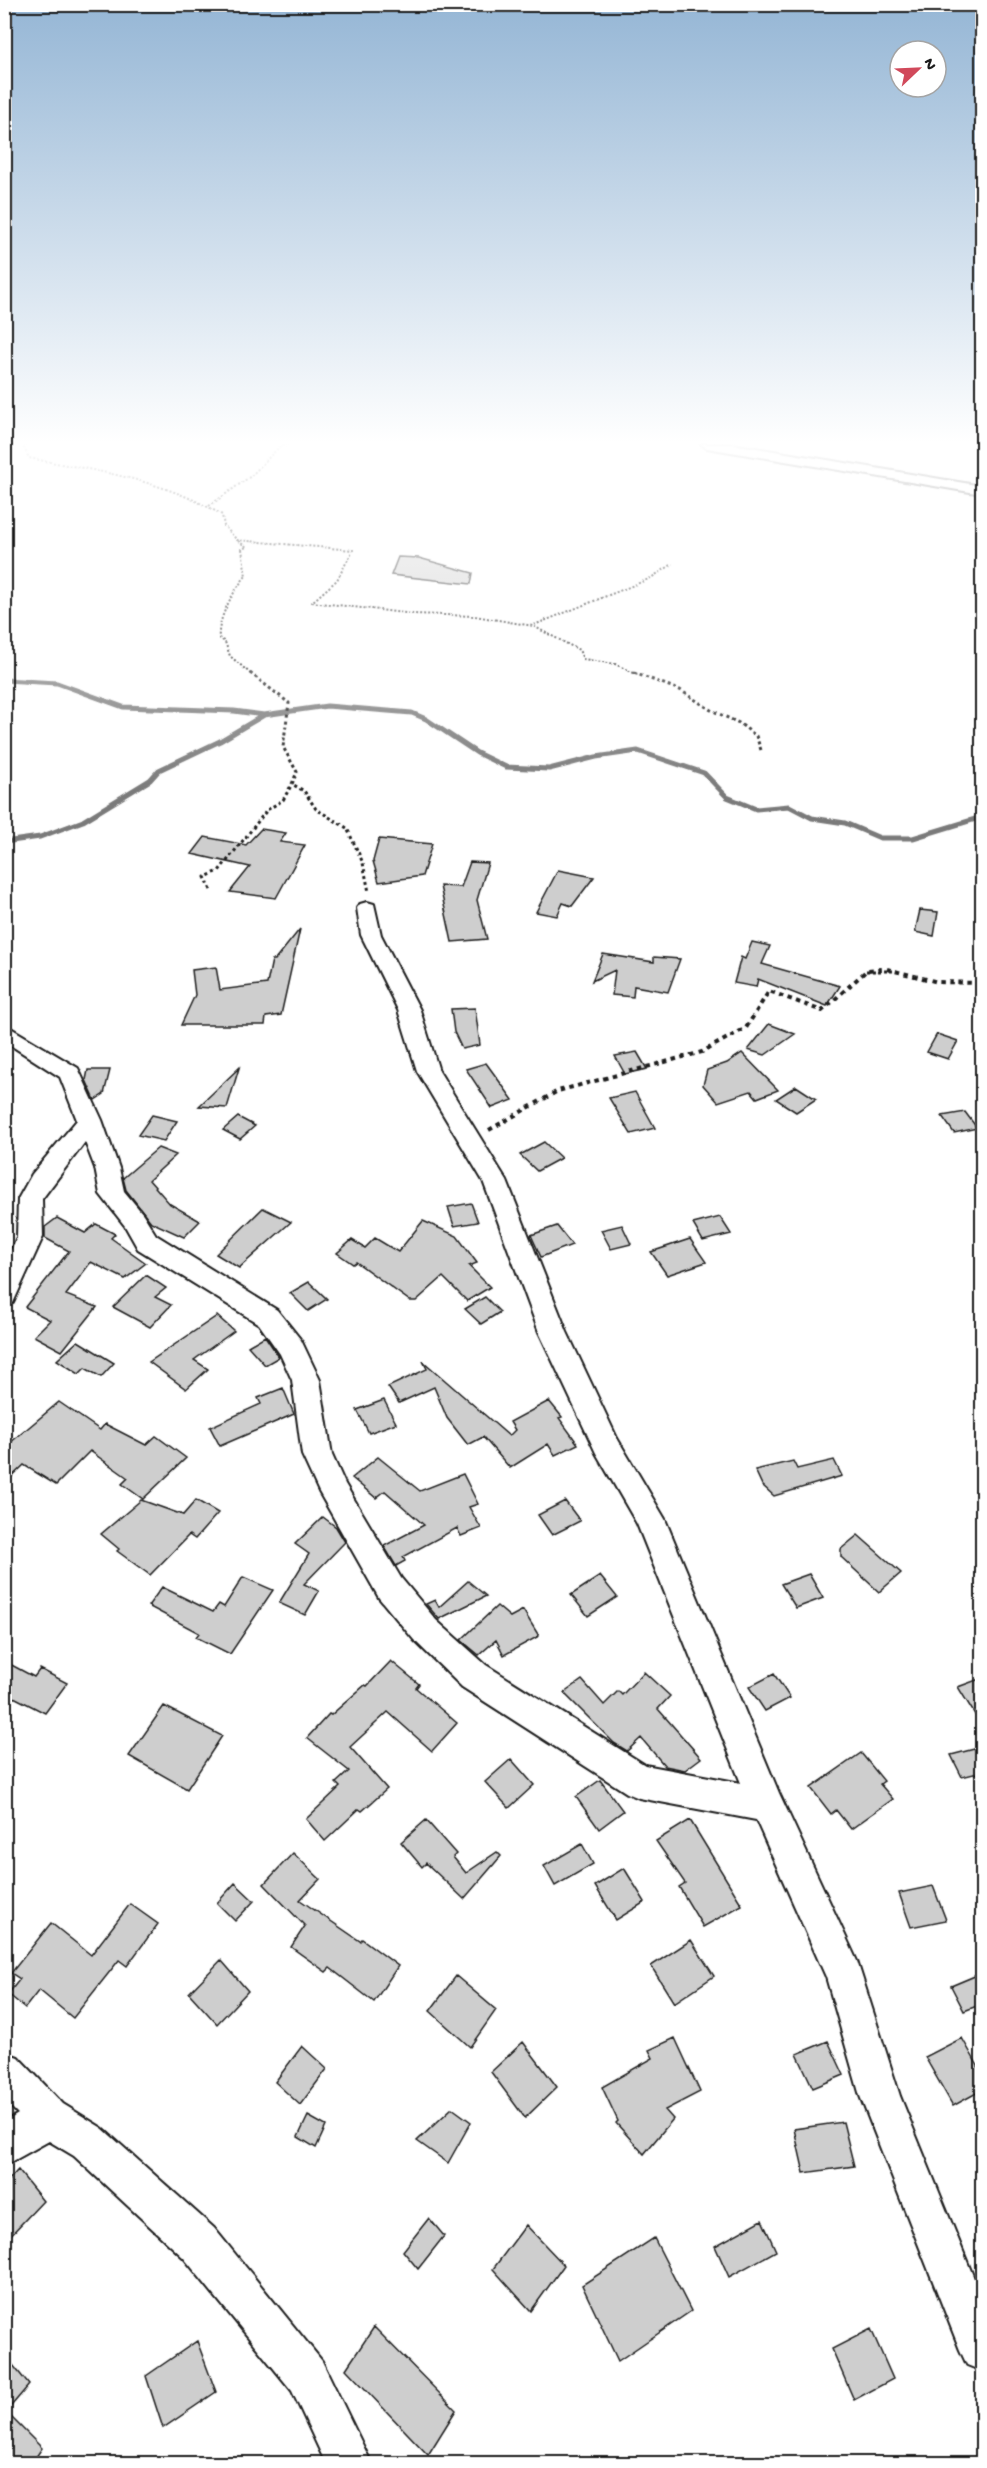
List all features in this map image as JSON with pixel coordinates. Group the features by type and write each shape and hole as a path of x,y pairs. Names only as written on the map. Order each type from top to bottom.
{"street":[{"path":"367,908 371,935 409,1010 429,1071 495,1181 553,1332 606,1445 650,1519 767,1804 844,1974 880,2096 982,2350"},
{"path":"4,1031 70,1073 107,1168 112,1194 134,1220 147,1242 268,1317 291,1348 306,1380 317,1455 334,1492 390,1588 424,1630 474,1676 639,1781 767,1804"},
{"path":"4,1296 30,1237 30,1199 41,1180 90,1120"},
{"path":"4,2071 49,2118 88,2142 199,2243 307,2376 350,2463"},
{"path":"4,2146 49,2118"}],"path":[{"path":"211,890 205,877 219,871 233,850 267,810 283,800 297,772 283,749 283,738 291,720 289,703 267,688 230,656 225,642 219,638 218,630 237,586 246,576 244,559"},
{"path":"350,559 331,590 312,602 413,614 475,616 533,626 579,650 583,659 615,664 652,682 680,690 711,710 739,723 756,736 760,750"},
{"path":"533,626 649,579 673,564"},
{"path":"292,784 304,791 316,809 346,828 363,864 370,889 367,908"},
{"path":"470,1142 558,1091 702,1052 746,1028 769,991 822,1011 867,970 896,970 938,982 982,983"}],"building":[{"path":"397,559 423,559 473,573 471,584 391,575"},
{"path":"261,829 286,833 280,842 305,845 276,898 230,892 250,867 192,854 205,837 246,845"},
{"path":"379,839 432,844 422,876 379,882 373,861"},
{"path":"470,862 488,863 477,900 487,939 452,942 440,886 461,887"},
{"path":"558,870 594,877 572,906 563,903 557,916 536,912"},
{"path":"920,910 938,912 934,936 915,932"},
{"path":"300,929 281,1015 266,1017 265,1025 181,1025 195,995 192,970 216,967 220,990 267,984 272,960 275,960"},
{"path":"752,942 770,946 762,964 840,986 827,1006 758,979 756,987 734,983 741,957 745,959"},
{"path":"603,954 654,962 654,957 680,959 668,992 634,986 633,997 612,995 615,970 592,981"},
{"path":"475,1008 480,1045 462,1049 454,1032 451,1009"},
{"path":"769,1024 795,1034 765,1055 748,1050"},
{"path":"937,1034 958,1041 948,1059 927,1052"},
{"path":"637,1052 647,1069 625,1074 615,1056"},
{"path":"742,1053 778,1090 757,1098 751,1091 718,1102 703,1085 707,1070 727,1063"},
{"path":"486,1063 513,1100 492,1108 466,1069"},
{"path":"239,1068 227,1108 199,1106"},
{"path":"88,1070 110,1070 104,1094 95,1100 86,1080"},
{"path":"796,1086 816,1099 796,1112 776,1099"},
{"path":"635,1092 655,1128 631,1134 609,1098"},
{"path":"965,1112 977,1128 954,1133 942,1116"},
{"path":"152,1115 177,1121 164,1141 138,1135"},
{"path":"238,1117 255,1126 240,1139 223,1130"},
{"path":"544,1142 561,1158 537,1171 520,1155"},
{"path":"158,1148 176,1155 149,1180 170,1204 200,1221 184,1237 151,1222 126,1190 123,1178"},
{"path":"471,1203 478,1222 454,1226 448,1207"},
{"path":"263,1208 291,1222 239,1268 216,1254"},
{"path":"720,1217 731,1234 703,1241 693,1224"},
{"path":"57,1218 85,1233 96,1224 115,1234 111,1238 146,1263 125,1279 91,1262 66,1295 97,1307 62,1351 34,1336 50,1320 25,1307 69,1251 45,1238 45,1227"},
{"path":"423,1221 457,1236 477,1263 469,1266 490,1287 467,1301 443,1277 416,1301 410,1301 356,1262 353,1264 337,1253 352,1240 365,1248 375,1238 398,1252"},
{"path":"622,1225 631,1244 611,1249 601,1230"},
{"path":"557,1226 572,1245 541,1257 531,1235"},
{"path":"690,1239 706,1262 667,1275 651,1252"},
{"path":"146,1275 166,1288 155,1297 171,1305 150,1327 113,1307"},
{"path":"309,1282 327,1299 308,1311 290,1293"},
{"path":"485,1297 500,1312 481,1324 465,1309"},
{"path":"217,1316 234,1331 194,1360 208,1369 186,1389 149,1362"},
{"path":"265,1336 279,1357 265,1365 248,1346"},
{"path":"78,1341 114,1363 101,1377 85,1368 79,1374 57,1360"},
{"path":"423,1361 509,1436 515,1430 510,1422 549,1401 562,1417 559,1418 578,1444 555,1455 548,1444 510,1468 483,1437 468,1445 447,1418 434,1387 399,1403 388,1387 427,1369"},
{"path":"283,1388 294,1414 220,1446 210,1427 261,1404 258,1398"},
{"path":"384,1400 396,1423 369,1433 357,1410"},
{"path":"59,1402 100,1430 105,1424 146,1445 156,1436 186,1458 143,1499 122,1484 128,1478 90,1451 56,1485 24,1465 4,1484 4,1448"},
{"path":"378,1457 420,1491 463,1474 478,1504 469,1507 481,1528 461,1536 457,1528 403,1557 405,1561 396,1566 384,1546 424,1525 385,1491 376,1498 352,1478"},
{"path":"834,1460 842,1476 774,1496 762,1485 755,1470 793,1461 797,1469"},
{"path":"141,1500 183,1515 196,1500 218,1513 195,1539 189,1535 150,1575 117,1551 119,1549 101,1534"},
{"path":"565,1501 580,1521 552,1535 538,1515"},
{"path":"323,1517 336,1527 345,1542 304,1584 319,1591 305,1615 279,1603 309,1554 295,1544"},
{"path":"858,1535 901,1573 879,1592 841,1557 841,1549"},
{"path":"809,1574 823,1598 796,1608 781,1584"},
{"path":"600,1576 617,1597 588,1616 571,1595"},
{"path":"243,1577 273,1590 230,1654 196,1637 199,1633 148,1606 162,1587 213,1612 219,1604 224,1607"},
{"path":"468,1581 486,1596 439,1619 426,1604 435,1600 439,1607"},
{"path":"497,1606 510,1617 523,1610 539,1636 504,1655 496,1640 479,1655 461,1640"},
{"path":"4,1661 34,1677 40,1669 67,1683 45,1713 4,1692"},
{"path":"391,1661 419,1684 416,1688 457,1723 432,1751 388,1712 350,1747 387,1789 362,1811 359,1809 325,1841 306,1819 340,1787 336,1783 349,1771 307,1738 329,1714 331,1715 365,1685 367,1686"},
{"path":"644,1672 670,1696 658,1709 701,1758 685,1770 665,1766 641,1738 627,1751 614,1743 564,1693 582,1680 604,1705 618,1691 622,1695"},
{"path":"774,1674 790,1698 765,1711 749,1687"},
{"path":"982,1678 982,1726 958,1687"},
{"path":"164,1706 222,1736 187,1789 129,1756"},
{"path":"982,1747 982,1772 962,1777 951,1755"},
{"path":"861,1753 884,1781 880,1784 893,1799 851,1829 836,1810 831,1814 811,1788"},
{"path":"511,1759 534,1785 509,1808 485,1782"},
{"path":"600,1780 623,1811 599,1829 576,1797"},
{"path":"426,1820 456,1854 453,1857 466,1873 497,1852 501,1856 464,1899 426,1863 422,1867 401,1842"},
{"path":"690,1820 742,1905 703,1927 679,1887 685,1883 656,1841"},
{"path":"582,1844 593,1864 555,1886 544,1866"},
{"path":"293,1853 320,1879 300,1900 360,1941 362,1939 398,1966 374,2002 330,1968 326,1972 291,1947 305,1926 264,1884"},
{"path":"624,1868 645,1902 616,1920 595,1886"},
{"path":"235,1883 254,1901 235,1921 217,1903"},
{"path":"933,1886 946,1920 911,1927 899,1893"},
{"path":"130,1904 158,1924 127,1966 119,1960 73,2018 39,1990 25,2008 8,1994 20,1979 11,1973 51,1923 91,1955"},
{"path":"691,1940 714,1976 674,2003 651,1966"},
{"path":"221,1960 248,1991 217,2024 189,1993"},
{"path":"982,1973 982,2004 964,2011 951,1986"},
{"path":"456,1976 496,2010 470,2047 430,2011"},
{"path":"675,2038 700,2092 665,2110 673,2119 644,2154 616,2123 618,2121 602,2087 653,2058 649,2050"},
{"path":"962,2038 982,2073 982,2090 953,2106 925,2057"},
{"path":"828,2041 844,2075 813,2088 797,2054"},
{"path":"523,2042 557,2087 525,2118 491,2072"},
{"path":"302,2046 327,2069 300,2105 275,2082"},
{"path":"452,2108 471,2122 448,2163 417,2141"},
{"path":"308,2116 326,2126 316,2148 298,2137"},
{"path":"843,2122 854,2166 804,2173 794,2129"},
{"path":"18,2170 43,2201 4,2242 4,2185"},
{"path":"429,2218 444,2236 418,2269 403,2251"},
{"path":"762,2220 776,2251 729,2277 715,2246"},
{"path":"526,2225 564,2265 531,2311 493,2269"},
{"path":"654,2238 691,2311 618,2361 582,2285"},
{"path":"374,2327 456,2410 428,2455 346,2369"},
{"path":"871,2329 893,2379 854,2400 832,2349"},
{"path":"197,2341 216,2392 163,2428 146,2376"},
{"path":"4,2354 29,2385 6,2412 42,2448 32,2463 4,2463"}],"waterway":[{"path":"4,680 57,683 123,707 234,711 264,715"},
{"path":"264,715 327,706 412,713 426,719 477,753 506,767 549,769 596,757 638,751 704,773 727,797 756,809 789,806 812,818 845,823 880,838 913,838 982,817"},
{"path":"4,842 40,837 83,821 150,780 159,770 220,741 264,715"}]}
